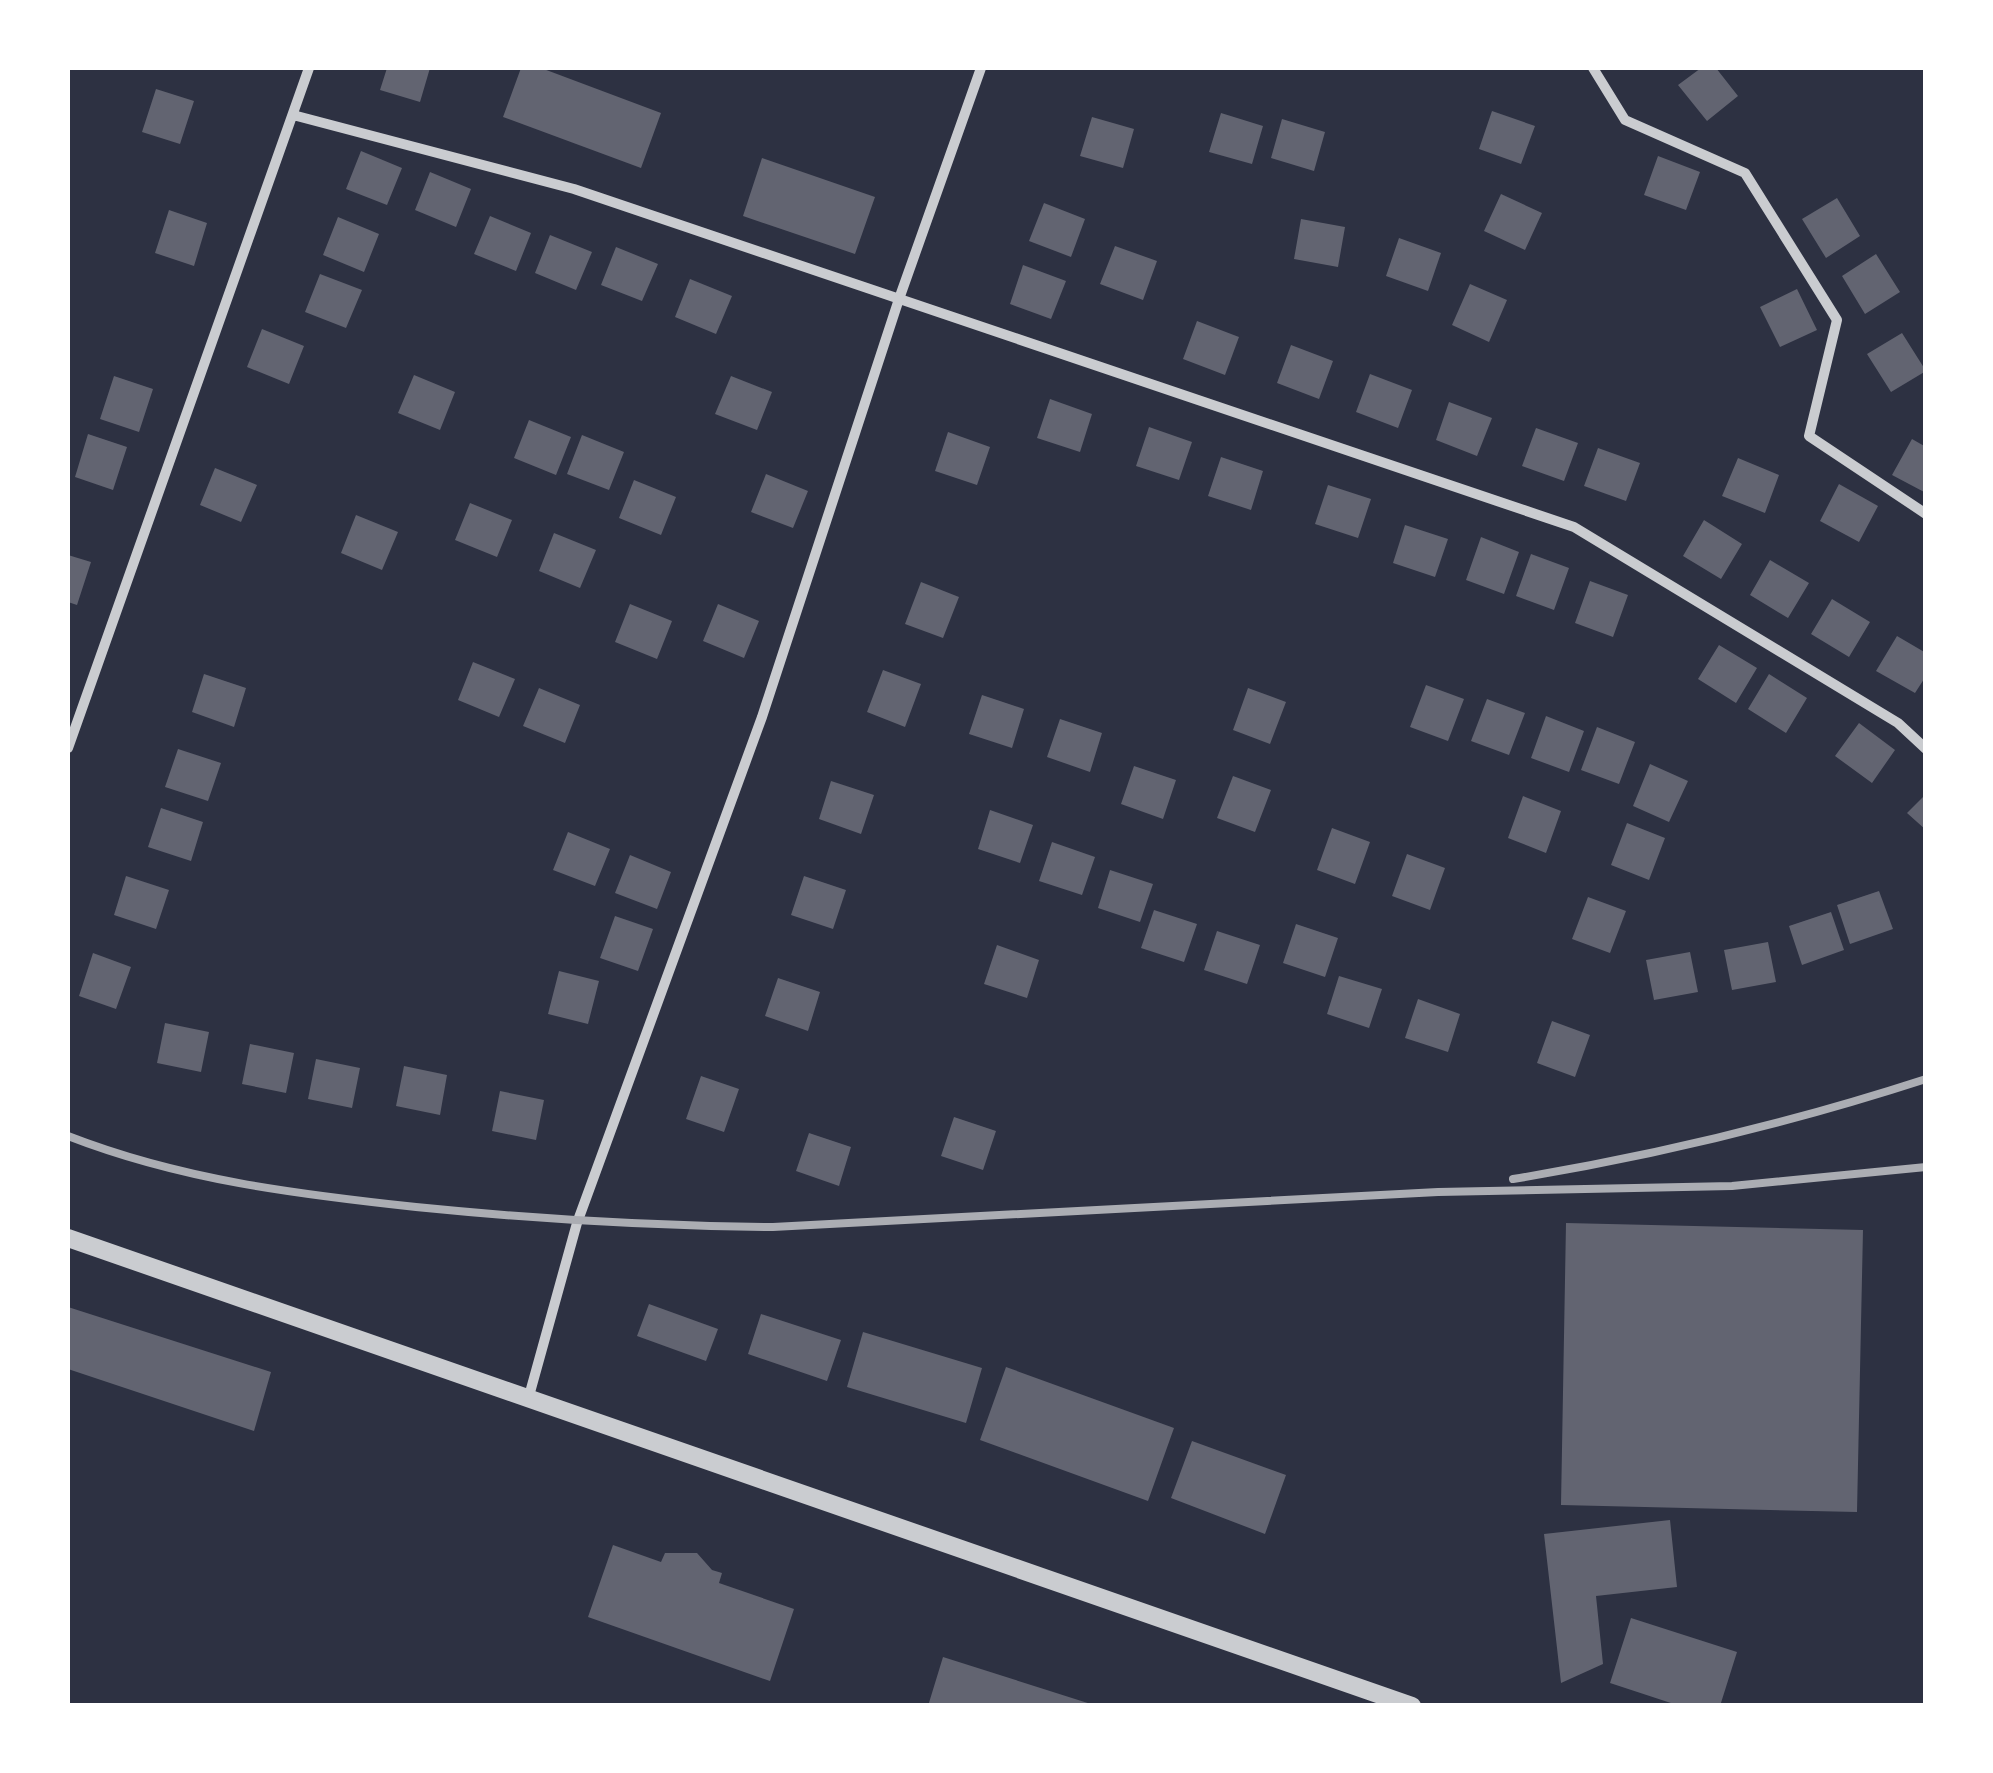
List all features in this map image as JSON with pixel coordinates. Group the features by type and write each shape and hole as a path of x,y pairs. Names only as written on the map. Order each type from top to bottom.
{"street":[{"path":"68,748 310,68"},
{"path":"529,1396 577,1223 762,717 898,299 981,68"},
{"path":"1593,68 1625,120 1745,173 1837,320 1809,436 1926,514"},
{"path":"293,115 574,189 1574,527 1898,723 1926,750"},
{"path":"68,1238 1412,1706"}],"building":[{"path":"387,68 430,68 420,102 380,90"},
{"path":"521,68 541,68 661,113 641,168 503,117"},
{"path":"1701,68 1716,68 1738,96 1707,121 1678,85"},
{"path":"156,89 194,101 180,144 142,132"},
{"path":"1492,111 1535,126 1521,164 1479,149"},
{"path":"1221,113 1263,126 1252,164 1209,152"},
{"path":"1092,117 1134,129 1123,168 1080,156"},
{"path":"1282,119 1325,132 1314,171 1271,158"},
{"path":"361,151 402,168 387,205 346,189"},
{"path":"1658,156 1700,172 1686,210 1644,195"},
{"path":"762,158 875,197 855,254 743,216"},
{"path":"430,172 471,189 456,227 415,210"},
{"path":"1501,194 1542,213 1525,250 1484,231"},
{"path":"1837,198 1860,236 1826,258 1802,219"},
{"path":"1044,203 1085,219 1071,257 1029,241"},
{"path":"169,210 207,223 194,266 155,253"},
{"path":"490,216 531,233 516,271 474,254"},
{"path":"338,217 379,234 364,272 323,255"},
{"path":"1301,219 1345,227 1338,267 1294,259"},
{"path":"550,235 592,252 576,290 535,273"},
{"path":"1399,238 1441,253 1428,291 1386,276"},
{"path":"1115,246 1157,261 1143,300 1100,284"},
{"path":"616,247 658,264 642,301 601,285"},
{"path":"1876,254 1900,292 1865,314 1842,276"},
{"path":"1023,265 1066,281 1051,319 1010,304"},
{"path":"320,274 362,290 346,328 305,312"},
{"path":"690,279 732,296 716,334 675,317"},
{"path":"1470,284 1507,300 1489,342 1452,325"},
{"path":"1797,289 1817,330 1780,347 1760,307"},
{"path":"1197,321 1239,337 1225,375 1183,359"},
{"path":"262,329 304,346 289,384 247,367"},
{"path":"1902,333 1926,371 1891,392 1867,354"},
{"path":"1291,345 1333,361 1319,399 1277,383"},
{"path":"1370,374 1412,390 1398,428 1356,412"},
{"path":"414,375 455,392 440,430 398,413"},
{"path":"114,376 153,389 139,432 100,419"},
{"path":"731,376 772,392 757,430 715,414"},
{"path":"1050,399 1092,414 1080,452 1037,438"},
{"path":"1449,402 1492,418 1477,456 1436,440"},
{"path":"529,420 571,437 556,475 514,458"},
{"path":"1149,427 1192,442 1179,480 1136,466"},
{"path":"1536,428 1578,443 1564,481 1522,466"},
{"path":"948,432 990,447 977,485 935,471"},
{"path":"88,434 127,447 113,490 75,477"},
{"path":"582,435 624,452 609,490 567,474"},
{"path":"1912,439 1926,447 1926,493 1892,475"},
{"path":"1598,448 1640,463 1626,501 1584,486"},
{"path":"1221,457 1263,471 1251,510 1208,496"},
{"path":"1738,458 1779,475 1765,513 1722,496"},
{"path":"215,468 257,485 241,522 200,505"},
{"path":"766,474 808,491 793,528 751,512"},
{"path":"634,480 676,497 661,535 619,518"},
{"path":"1839,484 1878,506 1859,542 1820,521"},
{"path":"1328,485 1371,499 1358,538 1315,524"},
{"path":"470,503 512,520 497,557 455,540"},
{"path":"356,515 398,532 382,570 341,553"},
{"path":"1704,520 1742,544 1721,579 1683,556"},
{"path":"1405,525 1448,539 1435,577 1393,563"},
{"path":"554,533 596,550 580,588 539,571"},
{"path":"1481,537 1519,552 1504,594 1466,580"},
{"path":"1531,554 1569,568 1554,610 1516,596"},
{"path":"68,555 91,562 77,605 68,602"},
{"path":"1770,560 1809,583 1788,618 1750,595"},
{"path":"1590,581 1628,595 1613,637 1575,623"},
{"path":"921,582 959,597 943,638 905,624"},
{"path":"1832,599 1870,622 1849,657 1811,634"},
{"path":"630,604 672,621 657,659 615,642"},
{"path":"718,604 759,621 744,658 703,641"},
{"path":"1897,636 1926,653 1926,676 1915,693 1876,671"},
{"path":"1719,645 1757,668 1736,703 1698,679"},
{"path":"473,662 515,679 499,717 458,700"},
{"path":"883,670 921,684 905,727 867,712"},
{"path":"204,674 246,688 234,727 192,712"},
{"path":"1769,674 1807,698 1786,733 1748,709"},
{"path":"1426,685 1464,699 1448,741 1410,727"},
{"path":"539,688 580,705 565,743 523,726"},
{"path":"1248,688 1286,702 1270,744 1233,730"},
{"path":"982,695 1024,709 1012,748 969,734"},
{"path":"1487,699 1525,713 1509,755 1471,741"},
{"path":"1546,716 1584,731 1569,772 1531,758"},
{"path":"1060,719 1102,733 1090,772 1047,757"},
{"path":"1859,723 1895,750 1872,783 1835,756"},
{"path":"1597,727 1635,742 1619,784 1581,770"},
{"path":"178,749 221,763 208,801 165,787"},
{"path":"1650,764 1688,781 1669,822 1633,806"},
{"path":"1134,766 1176,780 1163,819 1121,804"},
{"path":"1233,776 1271,790 1255,832 1217,818"},
{"path":"831,781 874,795 861,834 819,819"},
{"path":"1926,794 1926,830 1907,813"},
{"path":"1523,796 1561,811 1546,853 1508,838"},
{"path":"161,808 203,822 191,861 148,847"},
{"path":"990,810 1033,825 1020,863 978,849"},
{"path":"1627,823 1665,838 1649,880 1611,865"},
{"path":"1332,828 1370,842 1355,884 1317,870"},
{"path":"568,832 610,849 595,886 553,870"},
{"path":"1052,842 1095,857 1082,895 1039,881"},
{"path":"1407,854 1445,868 1430,910 1392,896"},
{"path":"630,855 671,872 657,909 615,893"},
{"path":"1110,870 1153,884 1140,922 1098,908"},
{"path":"126,876 169,890 156,929 114,915"},
{"path":"804,876 846,890 833,929 791,915"},
{"path":"1879,891 1893,929 1850,944 1837,905"},
{"path":"1588,897 1626,911 1610,953 1572,939"},
{"path":"1154,910 1197,924 1184,962 1141,948"},
{"path":"1831,912 1844,950 1802,965 1789,926"},
{"path":"615,916 653,929 638,971 600,958"},
{"path":"1296,924 1338,938 1325,977 1283,963"},
{"path":"1217,931 1260,945 1247,984 1204,970"},
{"path":"1768,942 1776,982 1732,990 1724,950"},
{"path":"997,945 1039,960 1027,998 984,984"},
{"path":"1690,952 1698,992 1654,1000 1646,960"},
{"path":"93,953 131,967 116,1009 79,996"},
{"path":"559,971 599,981 588,1024 548,1014"},
{"path":"1339,976 1382,989 1369,1028 1327,1014"},
{"path":"778,978 820,992 808,1031 765,1016"},
{"path":"1418,999 1460,1014 1448,1052 1405,1038"},
{"path":"1552,1021 1590,1035 1575,1077 1537,1063"},
{"path":"165,1023 209,1032 201,1072 157,1063"},
{"path":"250,1044 294,1053 286,1093 242,1084"},
{"path":"316,1059 360,1068 352,1108 308,1099"},
{"path":"404,1066 447,1075 440,1115 396,1106"},
{"path":"701,1076 739,1089 724,1132 686,1119"},
{"path":"500,1091 544,1100 536,1140 492,1131"},
{"path":"954,1117 996,1131 983,1170 941,1156"},
{"path":"809,1133 851,1147 839,1186 796,1171"},
{"path":"1566,1223 1863,1230 1857,1512 1561,1505"},
{"path":"649,1304 718,1329 706,1361 637,1336"},
{"path":"68,1307 271,1372 254,1431 68,1369"},
{"path":"761,1314 841,1340 827,1381 748,1354"},
{"path":"863,1332 982,1368 966,1423 847,1387"},
{"path":"1006,1367 1174,1428 1148,1501 980,1440"},
{"path":"1192,1441 1286,1475 1265,1534 1171,1498"},
{"path":"1670,1520 1677,1587 1596,1596 1603,1664 1561,1683 1544,1534"},
{"path":"613,1545 661,1562 665,1553 697,1553 712,1570 722,1573 719,1583 794,1609 770,1681 588,1617"},
{"path":"1631,1618 1737,1652 1720,1706 1680,1706 1610,1683"},
{"path":"943,1657 1094,1705 1094,1706 928,1706"}],"railway":[{"path":"1513,1179 1721,1137 1926,1079"},
{"path":"68,1136 153,1164 327,1197 505,1215 773,1227 1438,1192 1732,1186 1926,1167"}]}
